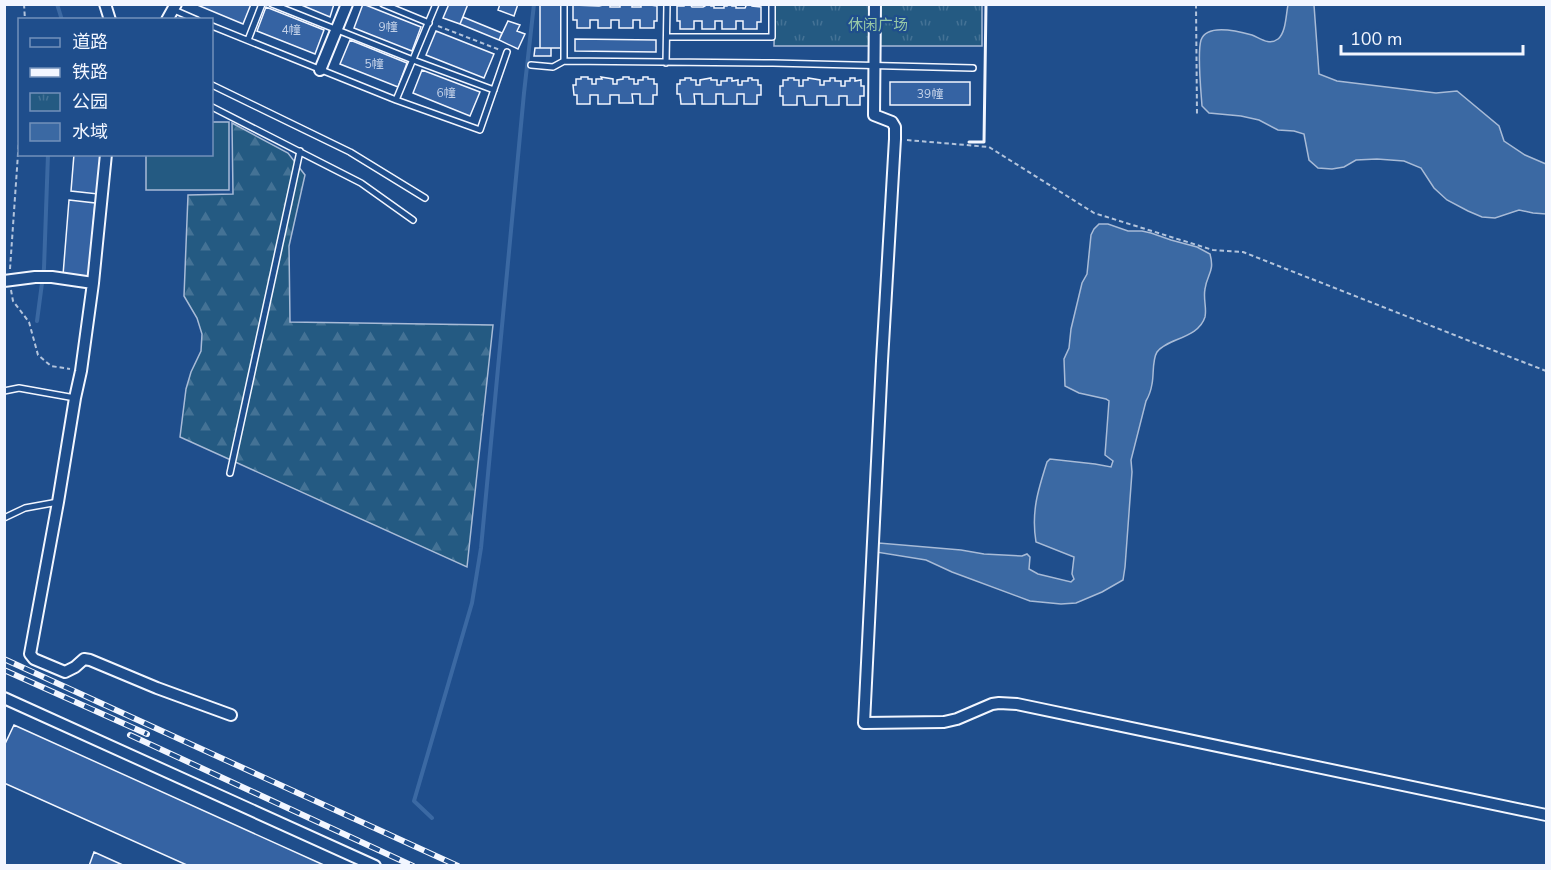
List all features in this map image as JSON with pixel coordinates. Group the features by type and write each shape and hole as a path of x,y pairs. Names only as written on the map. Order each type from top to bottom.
{"street":[{"path":"320,70 347,4"},
{"path":"875,4 874,115 892,122 895,127 895,139 864,723 944,722 957,720 992,704 1017,704 1546,815"},
{"path":"106,156 93,283 81,371 30,654 34,659 65,672 84,659 90,660 231,715"},
{"path":"7,281 52,277 93,283"},
{"path":"4,698 375,866"}],"lane":[{"path":"248,40 262,4"},
{"path":"272,4 494,90"},
{"path":"383,4 429,23"},
{"path":"396,100 436,4"},
{"path":"564,4 564,61"},
{"path":"666,63 667,4"},
{"path":"667,37 771,37 772,4"},
{"path":"172,11 191,18"},
{"path":"213,26 396,100 480,130 507,52"},
{"path":"531,65 553,67 564,61 973,68"},
{"path":"213,85 350,152 425,198"},
{"path":"213,108 361,183 413,220"},
{"path":"230,473 300,151"},
{"path":"4,391 19,388 75,398"},
{"path":"4,518 25,508 58,502"}],"path":[{"path":"1196,4 1197,115"},
{"path":"429,23 507,52"},
{"path":"895,139 988,147 1094,213 1213,250 1243,252 1546,371"},
{"path":"18,149 7,281 13,301 29,322 38,355 51,366 81,371"}],"green space":[{"name":"休闲广场","path":"775,5 982,5 982,46 774,46"},
{"path":"213,122 229,122 229,190 146,190 146,156 213,156"},
{"path":"232,123 288,153 305,175 289,246 290,322 493,325 467,567 180,437 186,389 201,351 202,334 197,318 184,296 188,195 233,194"}],"water":[{"path":"1288,5 1314,5 1319,74 1337,81 1436,93 1457,91 1499,126 1504,141 1525,155 1546,164 1546,214 1519,210 1495,218 1482,217 1447,200 1434,188 1421,168 1404,161 1356,160 1344,167 1318,168 1309,160 1304,134 1278,130 1259,120 1241,116 1209,113 1202,106 1200,82 1200,46 1204,35 1210,31 1231,30 1268,42 1275,41 1283,32"},
{"path":"1099,224 1108,224 1128,231 1151,233 1197,247 1210,254 1211,260 1205,293 1205,317 1201,324 1196,330 1162,347 1155,355 1153,380 1131,460 1123,580 1076,603 1030,601 926,560 876,552 879,543 984,554 1022,556 1027,554 1030,557 1029,569 1038,574 1071,582 1074,579 1072,574 1074,557 1036,542 1035,511 1041,482 1050,459 1111,467 1113,461 1105,455 1109,401 1079,393 1065,386 1064,359 1069,348 1082,283 1087,274 1091,235"}],"building":[{"path":"195,4 251,4 243,24"},
{"path":"299,4 334,4 330,17"},
{"path":"363,4 421,27 412,51 354,28"},
{"path":"449,4 468,4 460,24 443,18"},
{"path":"500,4 518,4 514,16 498,10"},
{"path":"540,4 563,4 563,48 540,48"},
{"path":"607,4 610,7 632,5 632,7 641,7 644,4 657,6 657,21 654,21 654,28 640,28 640,20 633,20 633,28 619,28 619,20 611,20 611,28 598,28 598,20 590,20 590,28 577,28 577,20 573,20 573,5"},
{"path":"684,4 703,7 705,4 711,4 714,8 724,8 727,4 732,4 736,8 745,8 747,4 752,4 752,6 761,7 761,22 757,22 757,29 743,29 743,21 736,21 736,29 722,29 722,21 715,21 715,29 702,29 702,21 694,21 694,29 680,29 680,21 677,21 677,6 684,6"},
{"path":"266,7 324,30 315,54 257,31"},
{"path":"463,17 502,33 499,40 460,24"},
{"path":"508,21 520,25 517,31 525,34 518,49 499,40"},
{"path":"436,31 494,54 484,78 426,55"},
{"path":"575,39 656,40 656,52 575,51"},
{"path":"350,40 407,63 398,87 340,64"},
{"path":"535,48 551,48 551,56 534,56"},
{"path":"422,70 480,92 470,116 413,93"},
{"path":"581,77 592,79 592,84 596,84 596,79 602,79 601,77 613,79 613,84 617,84 617,80 629,77 629,79 634,79 634,84 638,84 638,80 648,77 648,79 654,79 654,84 657,84 657,95 653,95 653,104 640,104 640,94 632,94 633,103 619,103 619,95 610,95 610,104 598,104 598,95 590,95 590,104 577,104 577,95 574,95 573,85 576,85 576,79 581,79"},
{"path":"685,78 696,80 696,85 700,85 700,80 711,78 711,80 717,80 717,85 721,85 721,81 732,78 732,81 738,80 738,85 742,85 742,81 752,78 752,80 758,80 758,85 761,85 761,95 757,95 757,104 744,104 744,94 737,94 737,104 723,104 723,94 716,94 716,104 702,104 702,94 694,94 695,104 681,104 680,94 677,94 677,84"},
{"path":"788,78 799,80 799,86 803,86 803,80 808,80 808,78 820,80 820,85 824,85 824,81 835,78 835,81 841,81 841,86 845,86 845,81 855,78 855,81 861,80 861,86 864,86 864,96 860,96 860,105 847,105 847,96 839,96 839,105 826,105 826,96 817,96 817,105 805,105 804,96 797,96 797,105 783,105 780,86 783,86 783,80 788,80"},
{"path":"890,82 970,82 970,105 890,105"},
{"path":"74,156 101,156 98,194 71,191"},
{"path":"69,200 95,203 89,277 63,275"},
{"path":"14,725 326,866 189,866 4,783 4,746"},
{"path":"94,852 125,866 89,866"}],"waterway":[{"path":"57,4 61,18"},
{"path":"432,818 414,801 472,603 481,548 534,4"},
{"path":"37,321 44,268 48,156"}],"railway":[{"path":"4,659 458,866"},
{"path":"4,670 147,734"},
{"path":"130,735 413,866"}],"wall":[{"path":"969,142 984,142 986,4"}]}
